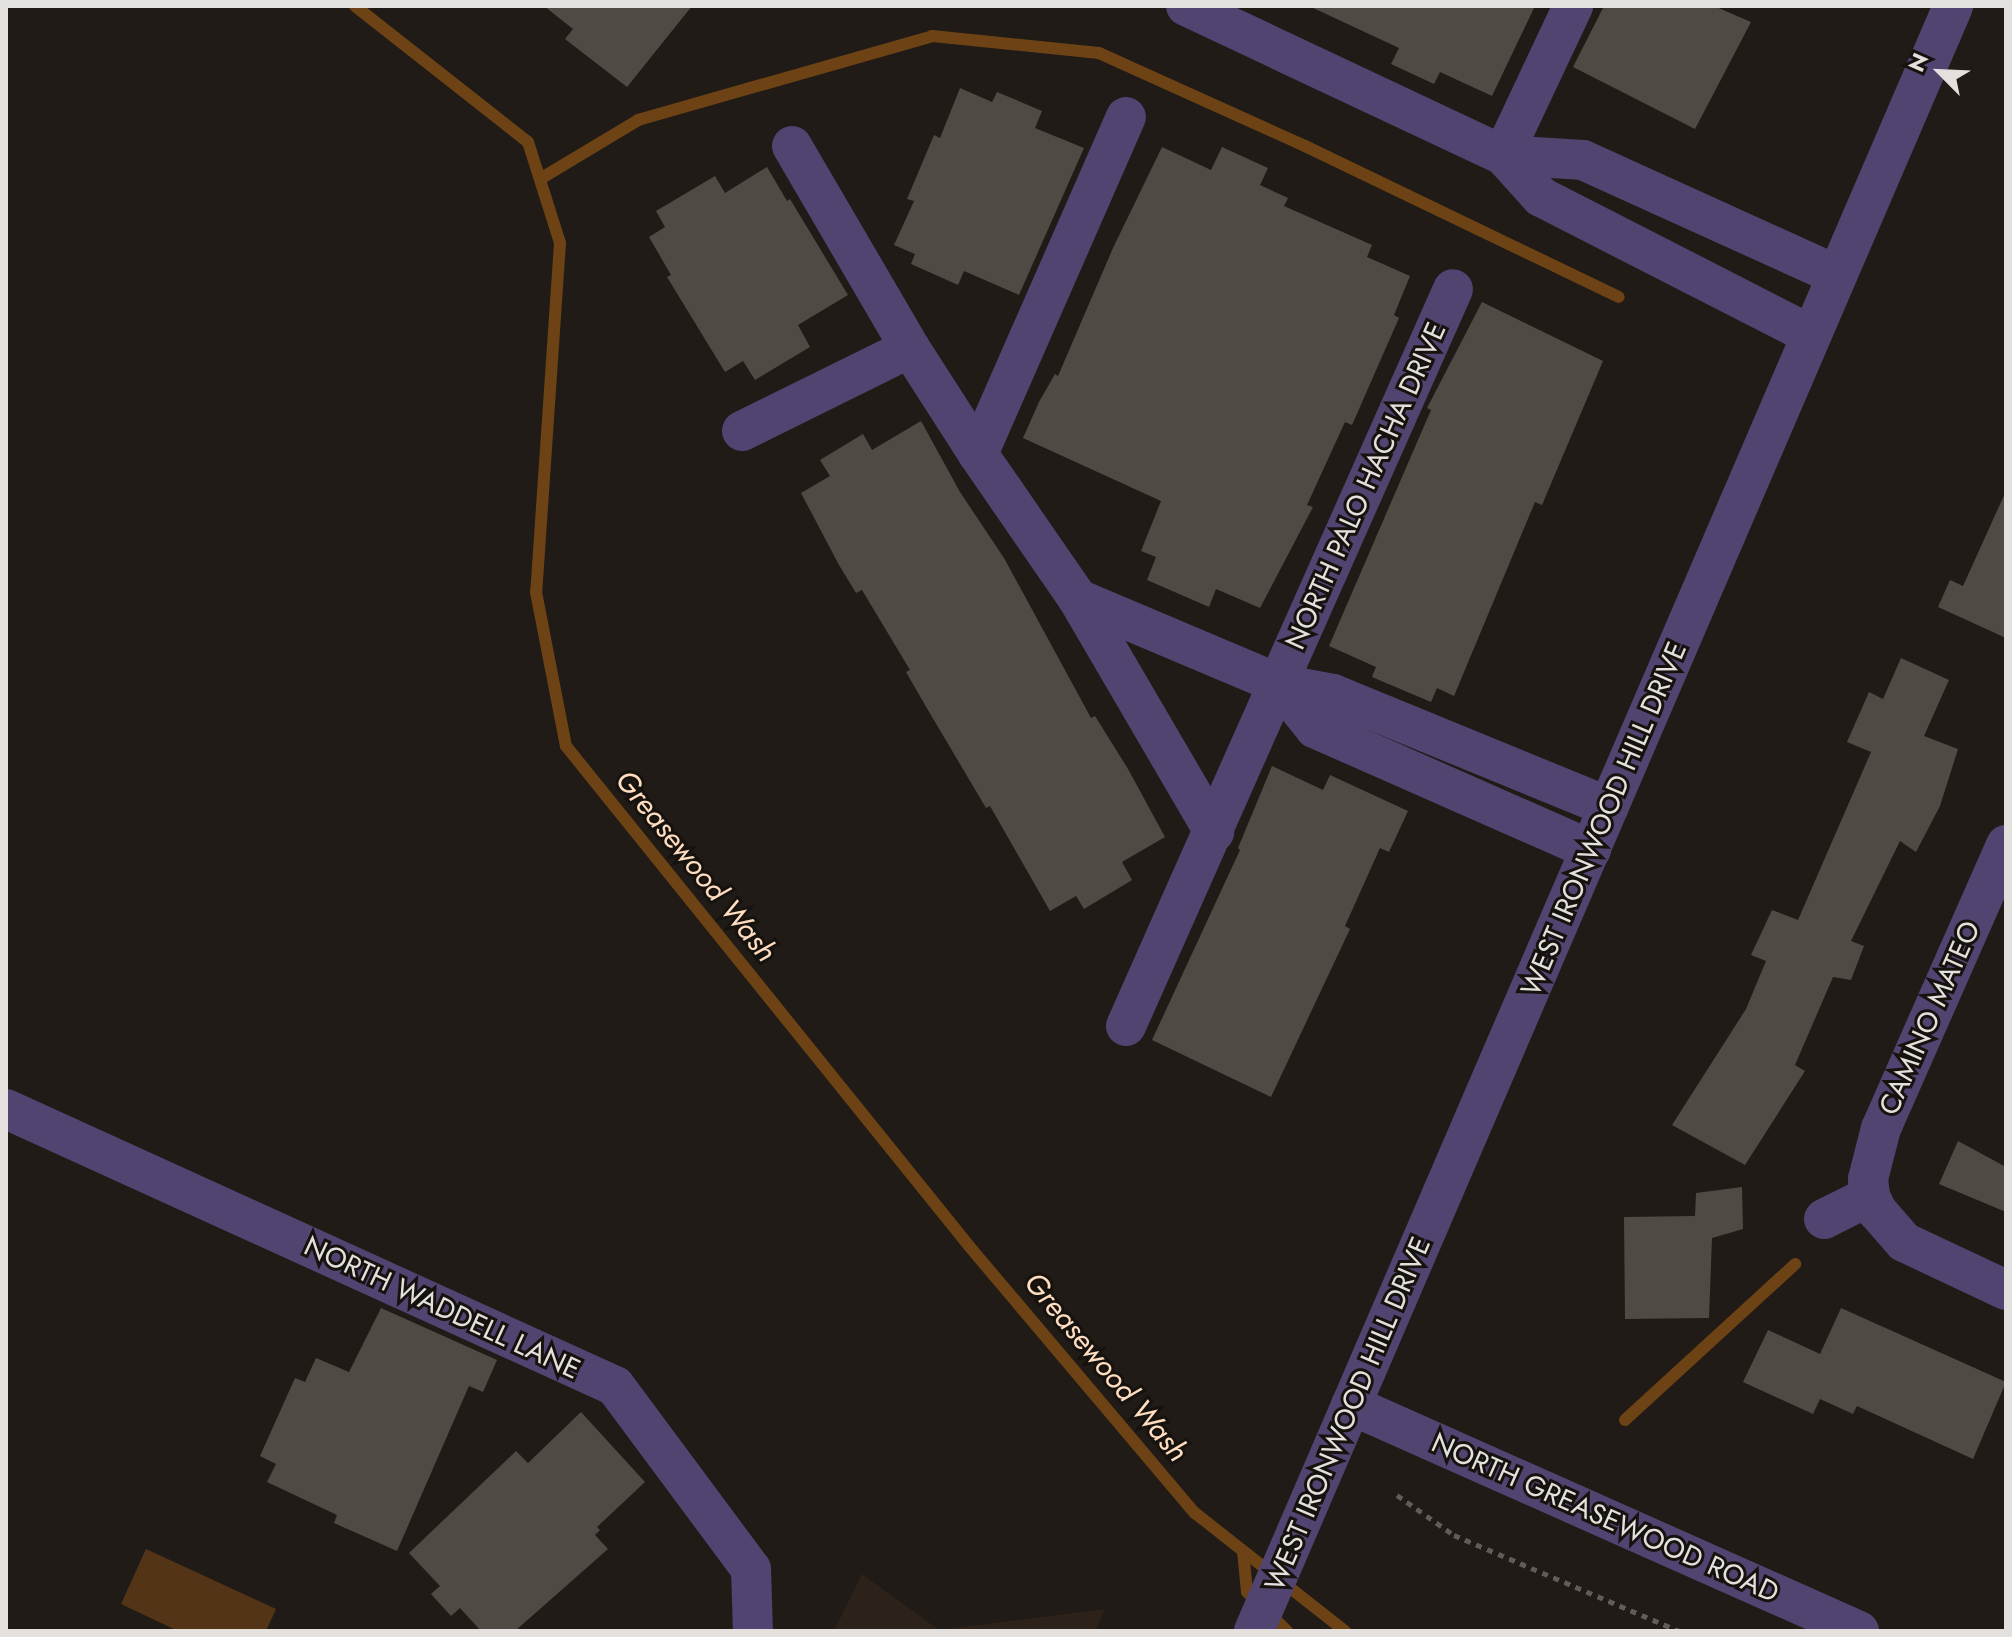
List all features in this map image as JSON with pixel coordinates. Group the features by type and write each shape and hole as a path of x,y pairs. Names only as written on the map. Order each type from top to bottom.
{"street":[{"path":"1186,6 1503,155 1583,160 1836,275"},
{"path":"1503,155 1573,6"},
{"name":"WEST IRONWOOD HILL DRIVE","path":"1254,1631 1953,6"},
{"path":"978,454 1126,117"},
{"path":"792,146 910,348 978,454 1078,599 1214,832"},
{"path":"1503,155 1541,197 1811,335"},
{"path":"1627,241 1654,193"},
{"name":"NORTH PALO HACHA DRIVE","path":"1126,1026 1453,289"},
{"path":"742,431 910,348"},
{"name":"NORTH PALO HACHA DRIVE","path":"1078,599 1279,684 1333,694 1609,807"},
{"name":"NORTH PALO HACHA DRIVE","path":"1279,684 1315,728 1591,850"},
{"path":"1392,762 1408,725"},
{"name":"CAMINO MATEO","path":"1870,1196 1869,1165 1881,1128 2006,845"},
{"name":"NORTH WADDELL LANE","path":"7,1110 615,1386 751,1569 753,1631"},
{"path":"1824,1219 1870,1196 1889,1228 1904,1242 2006,1290"},
{"name":"NORTH GREASEWOOD ROAD","path":"1351,1405 1859,1631"}],"path":[{"path":"1397,1495 1454,1535 1679,1631"}],"shaded area":[{"path":"146,1549 276,1609 266,1631 178,1631 121,1604"},
{"path":"862,1574 939,1630 1105,1609 1095,1631 834,1631"}],"building":[{"path":"544,6 692,6 627,87 565,39 573,29"},
{"path":"1309,6 1535,6 1492,96 1440,72 1434,84 1391,64 1399,48"},
{"path":"1604,6 1714,6 1751,22 1695,129 1573,67"},
{"path":"960,88 992,102 997,92 1042,111 1035,128 1084,148 1019,295 964,271 958,285 911,264 915,254 894,245 914,201 907,199 934,135 940,138"},
{"path":"1162,147 1211,170 1222,147 1268,168 1260,185 1288,198 1284,206 1372,245 1367,257 1410,276 1394,315 1399,318 1352,425 1345,422 1307,505 1313,507 1260,608 1216,589 1209,607 1147,580 1156,557 1141,551 1161,501 1023,438 1039,402 1055,374 1058,376 1113,248"},
{"path":"767,167 848,295 798,325 810,347 755,380 743,361 725,372 667,277 671,275 649,237 665,227 656,211 715,176 725,193"},
{"path":"1482,302 1603,361 1542,505 1535,502 1454,696 1437,688 1431,702 1372,677 1376,667 1329,646 1431,410 1427,408"},
{"path":"921,421 960,492 1004,558 1091,718 1095,716 1128,769 1165,837 1122,862 1132,880 1084,909 1076,896 1050,911 990,806 986,808 925,705 906,672 910,670 862,590 856,593 839,565 801,493 830,476 820,460 863,434 872,450"},
{"path":"2006,491 2006,638 1938,607 1950,580 1963,586"},
{"path":"1901,658 1949,680 1924,736 1958,749 1940,806 1916,852 1900,841 1851,941 1864,946 1851,980 1833,977 1795,1065 1805,1071 1745,1165 1672,1125 1746,1009 1766,961 1751,955 1772,910 1798,920 1871,752 1847,742 1869,692 1883,699"},
{"path":"1272,766 1323,790 1330,775 1408,811 1389,852 1380,848 1345,926 1350,929 1271,1097 1152,1040 1240,850 1238,848"},
{"path":"1958,1141 2006,1167 2006,1212 1939,1184"},
{"path":"1742,1187 1743,1229 1712,1238 1709,1318 1625,1319 1624,1217 1695,1216 1696,1193"},
{"path":"381,1308 497,1360 483,1392 469,1386 397,1551 334,1523 337,1515 267,1482 276,1464 260,1456 295,1378 305,1382 316,1358 349,1372"},
{"path":"1841,1308 2006,1382 1973,1459 1857,1406 1853,1414 1820,1399 1813,1414 1743,1382 1768,1330 1820,1354"},
{"path":"581,1412 645,1482 597,1527 600,1530 595,1535 608,1549 515,1631 481,1631 460,1608 451,1616 431,1594 440,1586 409,1553 516,1451 528,1463"}],"waterway":[{"name":"Greasewood Wash","path":"355,6 528,142 560,243 536,592 566,746 969,1246 1195,1513 1345,1631"},
{"path":"540,179 638,120 932,36 1099,53 1305,146 1619,297"},
{"path":"1625,1420 1795,1264"},
{"path":"1243,1551 1247,1592 1287,1631"}]}
